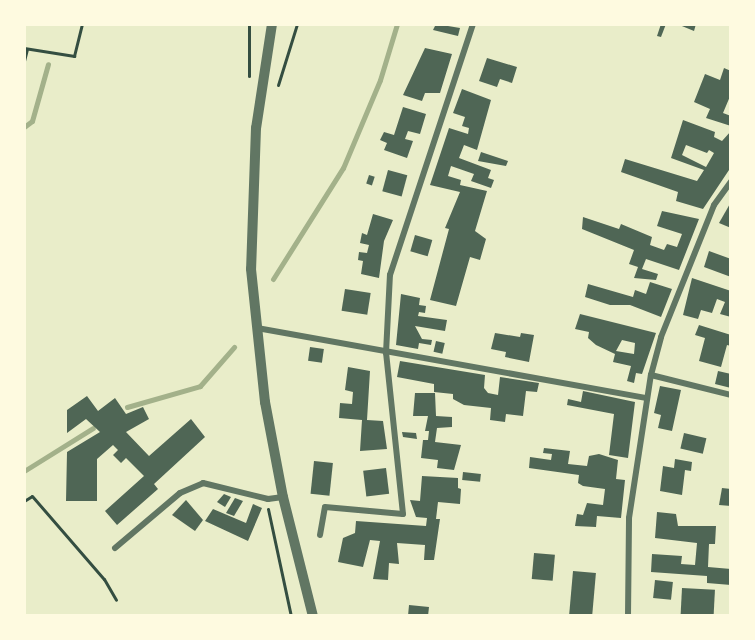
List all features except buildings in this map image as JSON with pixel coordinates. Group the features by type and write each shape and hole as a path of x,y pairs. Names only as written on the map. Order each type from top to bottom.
{"street":[{"path":"272,24 256,128 251,215 251,269 265,402 283,497 313,616"},
{"path":"320,536 325,507 403,514 386,353 390,275 473,24"},
{"path":"628,616 629,518 651,375 661,337 714,205 731,182"},
{"path":"257,328 386,353 647,398"},
{"path":"651,375 731,395"},
{"path":"115,548 180,493 203,483 268,499 283,497"}],"path":[{"path":"24,61 26,48 75,56 82,24"},
{"path":"274,95 297,24"},
{"path":"24,501 32,496 104,579 116,600"}],"waterway":[{"path":"273,279 343,168 380,80 397,24"},
{"path":"24,127 32,121 48,64"},
{"path":"127,407 200,386 234,347"},
{"path":"24,471 93,428"}]}
